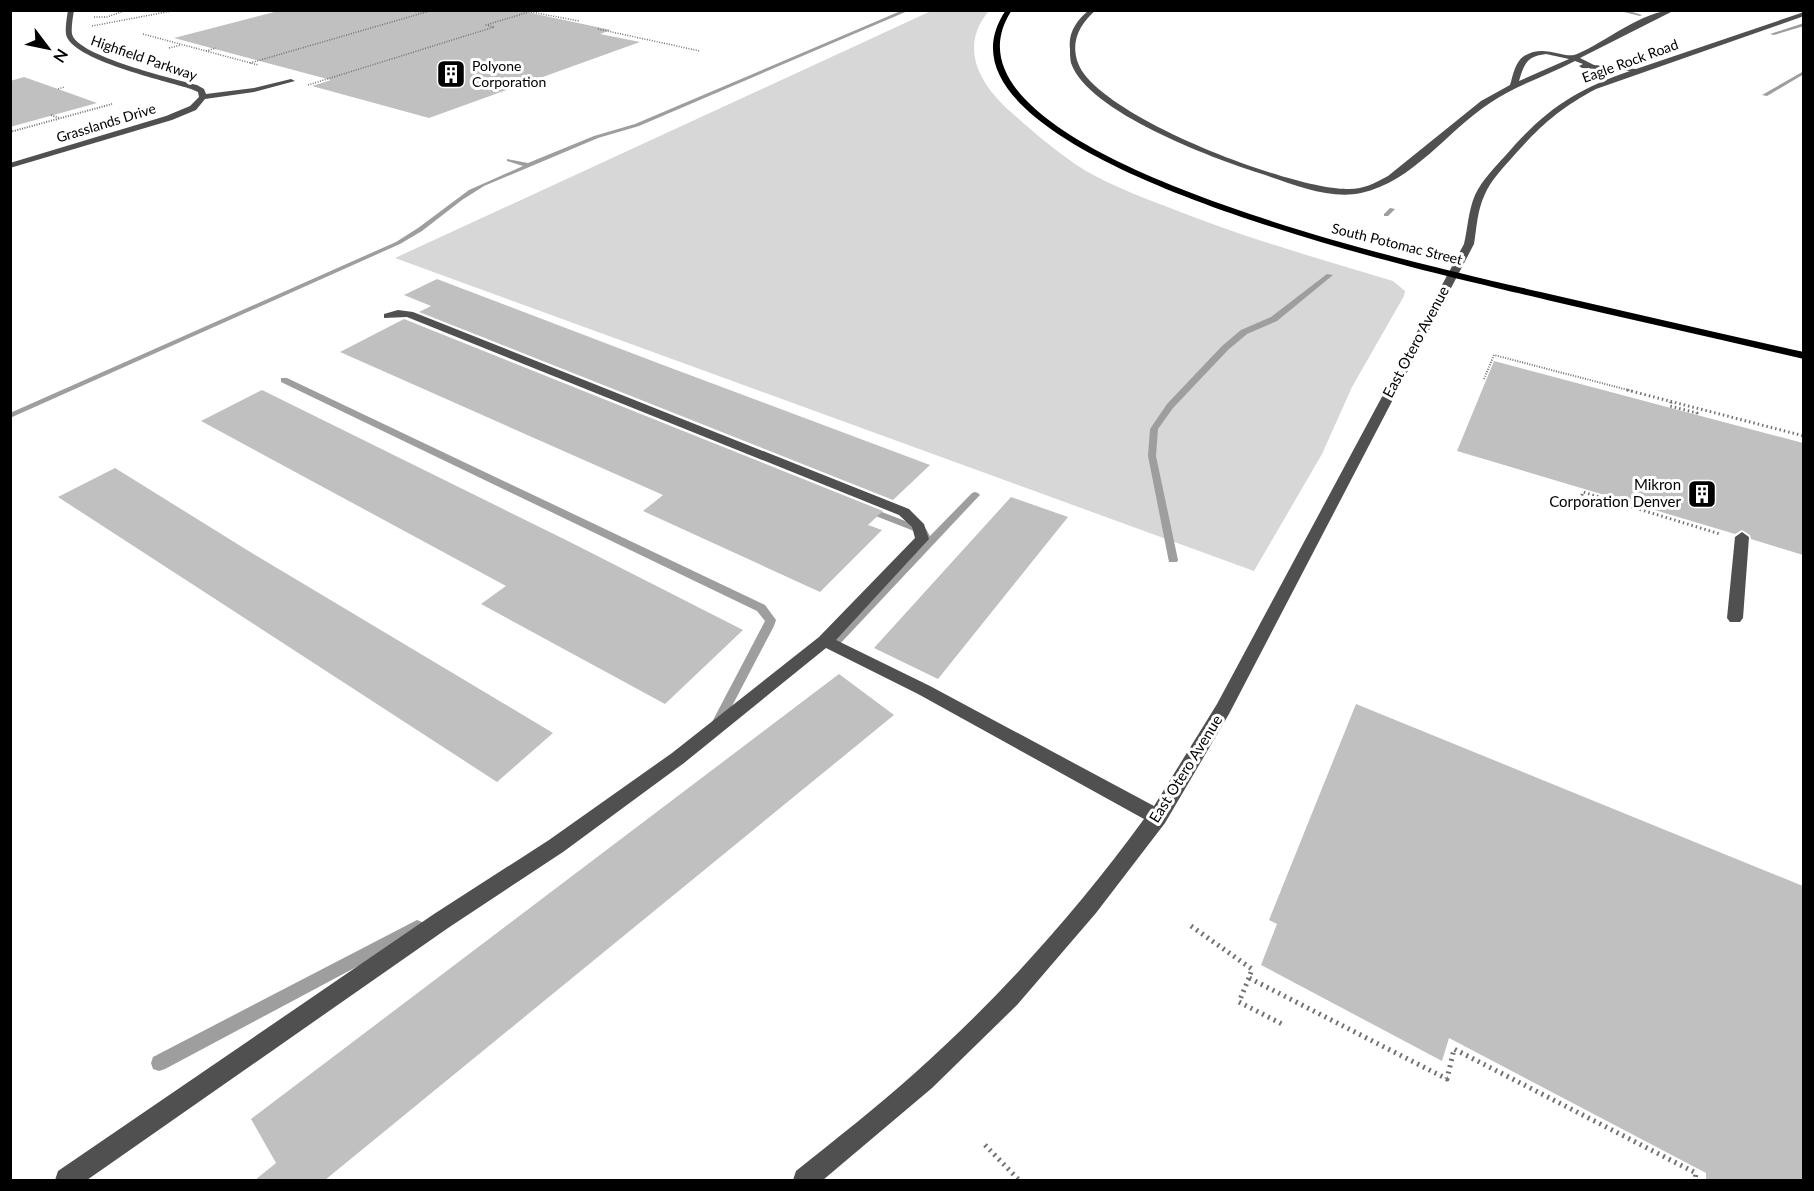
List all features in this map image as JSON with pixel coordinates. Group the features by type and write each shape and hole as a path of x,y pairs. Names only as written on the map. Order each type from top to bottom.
{"main road":[{"name":"South Potomac Street","path":"1009,10 997,28 994,49 998,66 1013,89 1036,113 1065,134 1106,158 1155,182 1277,226 1388,258 1803,356"}],"street":[{"name":"Highfield Parkway","path":"71,10 69,35 80,49 94,56 194,87 201,91 203,97"},
{"path":"1093,10 1076,28 1071,44 1072,56 1085,80 1116,107 1168,136 1256,169 1323,189 1359,191 1380,185 1485,102 1514,85 1561,65 1628,29 1672,10"},
{"name":"Eagle Rock Road","path":"1452,273 1469,244 1473,210 1481,192 1531,131 1552,111 1571,99 1640,69 1803,14"},
{"path":"1514,85 1524,58 1545,53 1575,57 1592,66"},
{"path":"1561,65 1640,69"},
{"path":"203,97 254,90 291,81"},
{"name":"Grasslands Drive","path":"10,166 169,118 193,108 203,97"},
{"name":"East Otero Avenue","path":"806,1180 925,1079 977,1028 1091,904 1158,816 1197,757 1223,709 1452,273"},
{"path":"67,1180 441,921 556,846 678,758 825,640 922,539 919,526 904,512 409,314 398,313 388,316"},
{"path":"1735,618 1741,538"},
{"path":"825,640 924,690 1158,816"}],"path":[{"path":"94,17 121,12 118,10"},
{"path":"92,26 177,10"},
{"path":"250,63 433,10"},
{"path":"498,28 486,25 532,12 579,21"},
{"path":"409,15 414,16"},
{"path":"299,88 518,18 513,17"},
{"path":"598,29 700,51"},
{"path":"358,30 363,30"},
{"path":"475,32 480,33"},
{"path":"143,34 258,65"},
{"path":"616,37 624,35"},
{"path":"630,40 637,38"},
{"path":"169,48 182,44"},
{"path":"437,44 441,45"},
{"path":"205,51 216,48"},
{"path":"383,61 388,62"},
{"path":"58,89 64,87"},
{"path":"10,132 112,104"},
{"path":"51,115 60,118"},
{"path":"1484,379 1494,355 1803,436"},
{"path":"1567,381 1568,375"},
{"path":"1671,402 1670,406 1697,413 1696,415"},
{"path":"1579,504 1583,492 1741,538"},
{"path":"1191,926 1252,969 1239,1002 1282,1024"},
{"path":"1249,978 1447,1079 1454,1049 1696,1173 1695,1180"},
{"path":"984,1145 1019,1180"}],"shaded area":[{"path":"931,11 989,11 975,38 974,52 982,78 1011,112 1047,143 1086,171 1115,186 1193,217 1393,281 1405,291 1352,387 1322,454 1254,571 395,258"}],"building":[{"path":"282,10 517,10 611,30 600,34 640,42 429,118 312,86 331,80 174,38"},
{"path":"24,77 97,103 10,127 10,81"},
{"path":"437,279 930,465 893,500 419,312 431,306 404,295"},
{"path":"404,319 883,511 868,525 882,530 820,592 643,511 663,495 340,352"},
{"name":"Mikron Corporation Denver","path":"1494,361 1803,443 1803,555 1751,539 1750,535 1742,530 1735,534 1457,451"},
{"path":"262,390 743,630 665,704 481,604 506,586 201,421"},
{"path":"115,468 247,550 553,733 497,782 58,497"},
{"path":"1011,497 1068,517 938,679 874,648"},
{"path":"839,674 894,715 325,1180 255,1180 276,1163 251,1119"},
{"path":"1356,704 1803,886 1803,1180 1706,1180 1706,1173 1449,1038 1442,1061 1261,965 1277,924 1269,920"}],"waterway":[{"path":"10,416 398,243 420,230 460,198 482,185 596,137 637,125 908,10"},
{"path":"1618,10 1640,15"},
{"path":"1772,34 1804,24"},
{"path":"1765,95 1804,72"},
{"path":"509,160 528,165"},
{"path":"1386,215 1392,209"},
{"path":"1173,560 1152,456 1154,429 1170,406 1225,348 1244,332 1274,319 1329,275"},
{"path":"284,380 761,608 771,620 769,626 717,724"},
{"path":"833,644 975,495"},
{"path":"866,509 923,531 929,543"},
{"path":"159,1063 417,927"}],"place":[{"name":"Polyone Corporation","path":"451,74"},
{"name":"Mikron Corporation Denver","path":"1702,494"}]}
